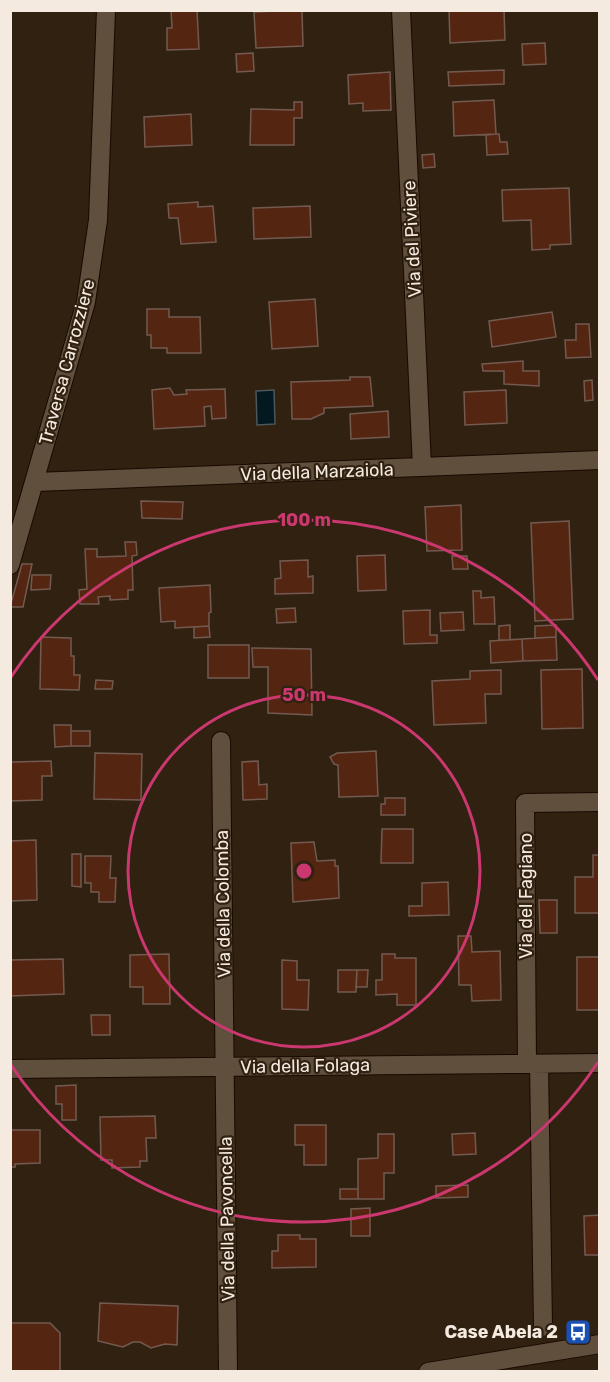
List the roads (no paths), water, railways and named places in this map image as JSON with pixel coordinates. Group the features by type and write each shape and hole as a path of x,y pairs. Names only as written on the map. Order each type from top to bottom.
{"street":[{"name":"Traversa Carrozziere","path":"10,565 87,302 98,220 106,10"},
{"name":"Via del Piviere","path":"401,10 422,468"},
{"name":"Via della Marzaiola","path":"35,482 600,460"},
{"name":"Via della Colomba","path":"221,741 225,1067"},
{"name":"Via del Fagiano","path":"543,1327 525,803 600,802"},
{"name":"Via della Folaga","path":"10,1069 600,1063"},
{"name":"Via della Pavoncella","path":"225,1067 228,1371"},
{"path":"428,1371 514,1365 600,1344"}],"water":[{"path":"274,390 275,424 257,425 256,391"}],"place":[{"name":"Case Abela 2","path":"578,1332"}]}
